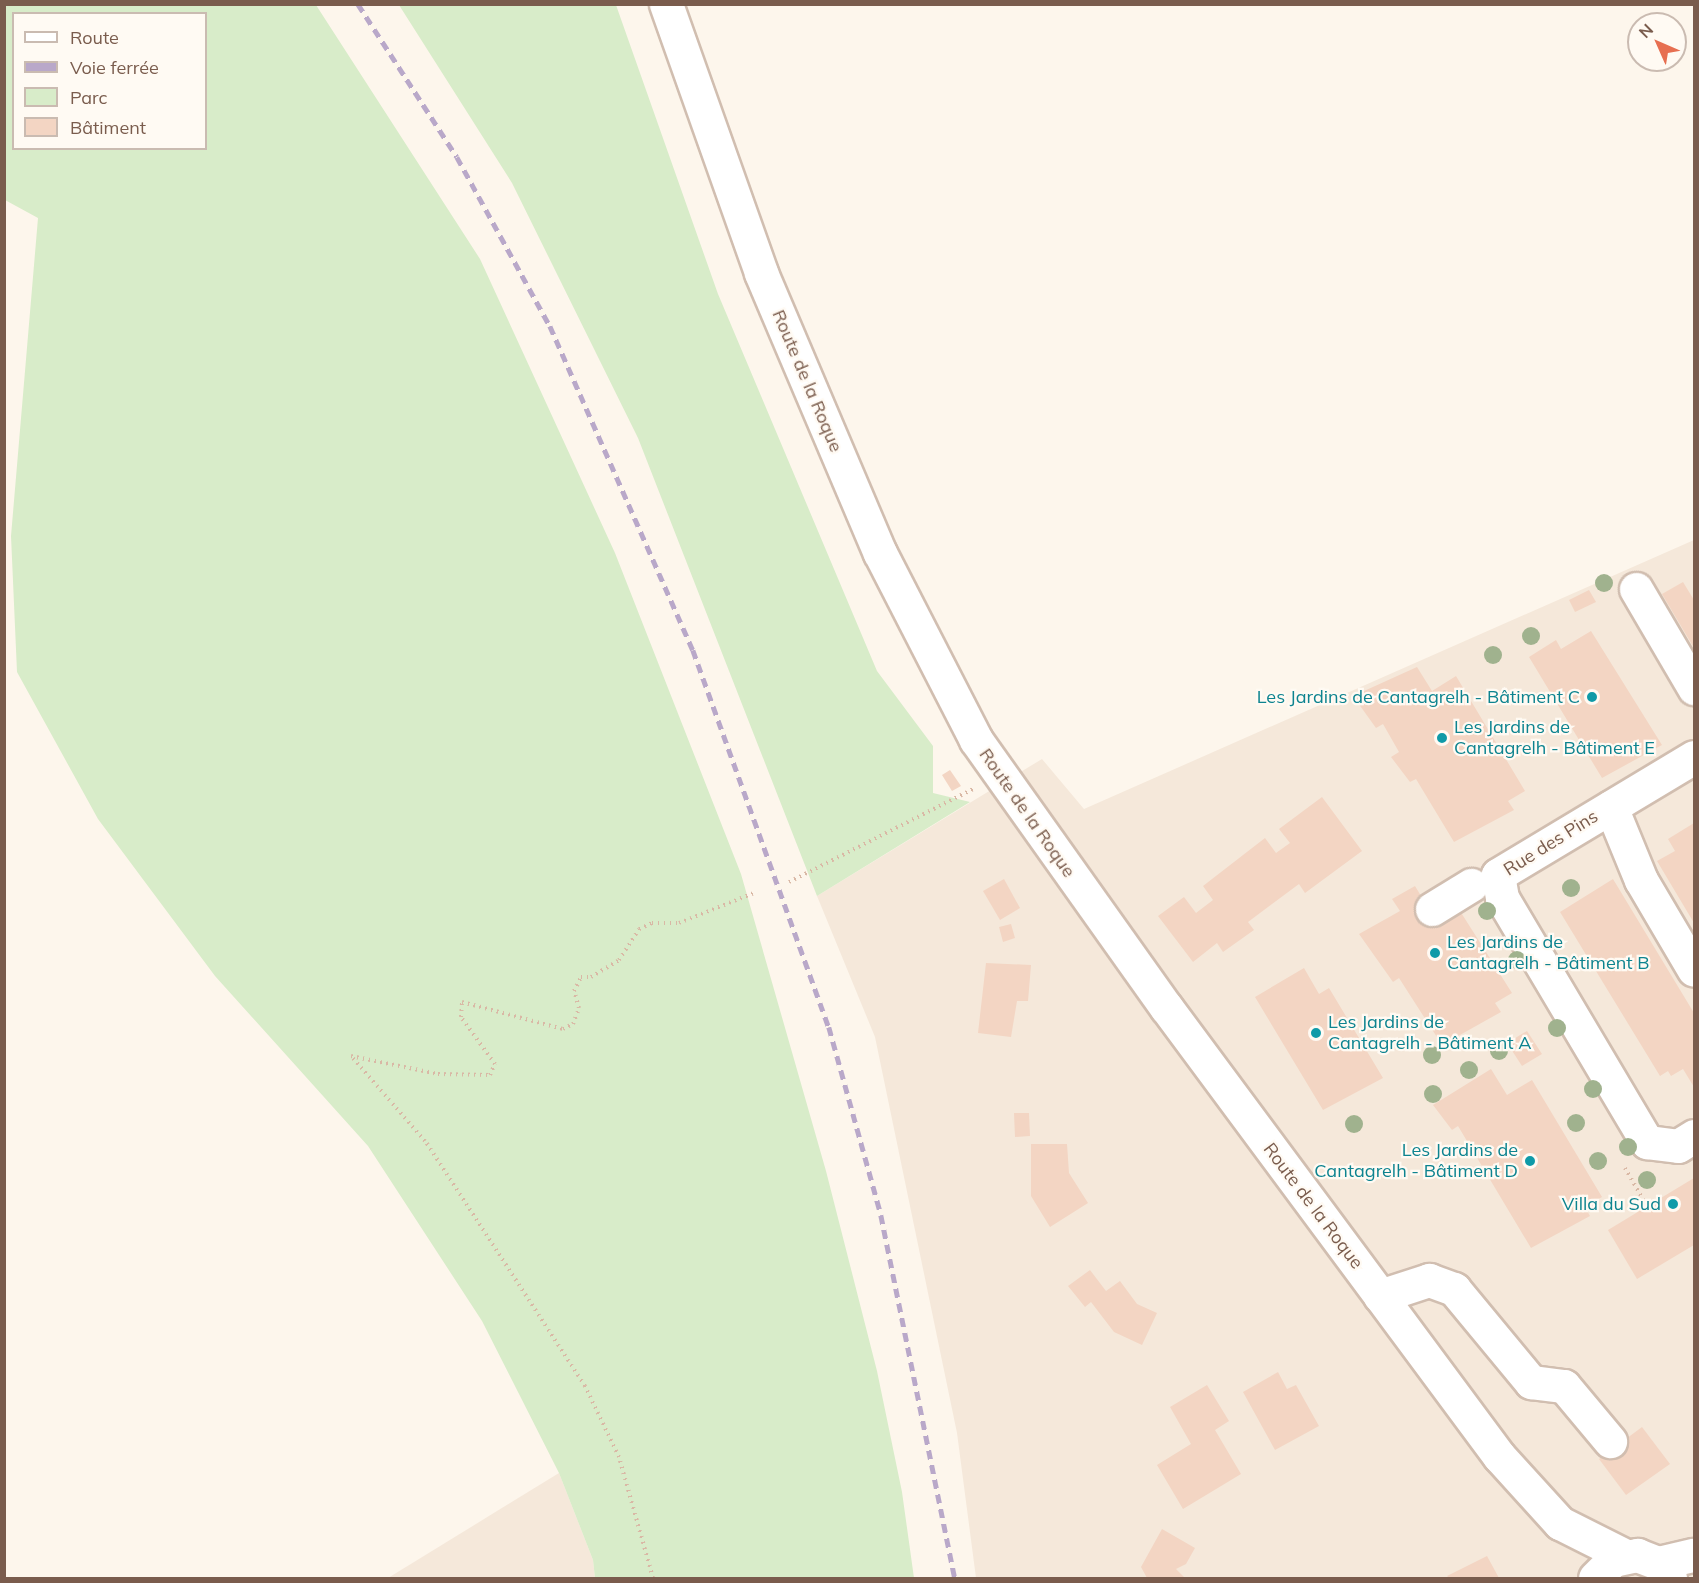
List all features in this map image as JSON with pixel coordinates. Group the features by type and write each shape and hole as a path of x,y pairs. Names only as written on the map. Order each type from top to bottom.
{"street":[{"name":"Route de la Roque","path":"666,4 761,273 880,554 976,740 1380,1296 1499,1456 1560,1523 1595,1578"},
{"path":"1636,589 1695,688"},
{"name":"Rue des Pins","path":"1695,757 1498,875 1502,898 1647,1142 1678,1146 1695,1136"},
{"path":"1611,807 1641,880 1695,970"},
{"path":"1432,909 1471,885"},
{"path":"1380,1296 1429,1280 1454,1290 1531,1382 1564,1386 1610,1441"},
{"name":"Route de la Roque","path":"1560,1523 1626,1556 1664,1571"},
{"path":"1664,1571 1695,1555"},
{"path":"1595,1578 1608,1564 1626,1556"},
{"path":"1689,1578 1695,1573"}],"path":[{"path":"789,882 1000,776"},
{"path":"653,1578 619,1457 585,1386 431,1150 351,1056 438,1074 490,1075 495,1064 461,1017 462,1002 563,1029 573,1024 579,1008 574,991 581,977 591,977 619,960 639,929 652,923 679,923 756,892"}],"shaded area":[{"path":"1694,540 1694,1578 976,1578 957,1433 875,1037 817,896 1042,759 1084,809"},
{"path":"559,1473 593,1560 595,1578 388,1578"}],"green space":[{"path":"4,5 316,5 480,259 615,553 741,874 826,1171 877,1371 902,1492 914,1578 595,1578 593,1560 559,1473 482,1321 368,1146 215,976 98,819 17,672 11,536 38,218 5,200"},
{"path":"399,5 616,5 718,294 877,671 933,746 933,793 970,802 817,896 638,438 512,183"}],"building":[{"path":"1683,582 1694,600 1694,648 1662,594"},
{"path":"1589,590 1596,602 1575,612 1569,600"},
{"name":"Les Jardins de Cantagrelh - Bâtiment C","path":"1591,631 1662,745 1602,778 1529,657 1556,640 1561,649"},
{"name":"Les Jardins de Cantagrelh - Bâtiment E","path":"1417,667 1432,691 1456,676 1525,791 1508,801 1514,810 1454,842 1416,779 1410,782 1391,757 1399,752 1383,724 1376,728 1353,696"},
{"path":"950,770 961,786 952,791 942,775"},
{"path":"1322,797 1362,851 1305,893 1299,884 1248,922 1254,930 1223,952 1217,943 1193,962 1158,916 1184,897 1196,913 1213,900 1203,886 1265,838 1276,853 1290,843 1279,829"},
{"path":"1694,823 1694,923 1657,861 1675,851 1668,839"},
{"path":"1004,879 1020,908 1000,920 983,891"},
{"path":"1613,879 1694,1013 1694,1087 1683,1069 1671,1076 1668,1071 1660,1076 1560,912"},
{"name":"Les Jardins de Cantagrelh - Bâtiment B","path":"1415,886 1438,924 1460,911 1512,993 1495,1003 1501,1012 1442,1045 1399,978 1393,982 1359,934 1400,911 1392,899"},
{"path":"1011,924 1015,938 1003,942 999,927"},
{"path":"986,963 1031,965 1028,1001 1017,1001 1011,1037 978,1033"},
{"name":"Les Jardins de Cantagrelh - Bâtiment A","path":"1304,968 1319,994 1329,988 1383,1078 1323,1110 1255,997"},
{"path":"1527,1031 1542,1054 1522,1066 1507,1043"},
{"name":"Les Jardins de Cantagrelh - Bâtiment D","path":"1491,1069 1507,1095 1532,1080 1602,1197 1585,1207 1590,1216 1531,1248 1458,1126 1452,1130 1433,1105"},
{"path":"1014,1113 1029,1113 1030,1136 1015,1137"},
{"path":"1031,1144 1067,1144 1069,1173 1088,1203 1050,1227 1031,1196"},
{"name":"Villa du Sud","path":"1694,1178 1694,1245 1637,1279 1608,1230"},
{"path":"1090,1270 1106,1291 1120,1281 1137,1304 1157,1313 1142,1345 1114,1332 1091,1302 1085,1307 1068,1286"},
{"path":"1278,1372 1287,1389 1296,1385 1319,1426 1275,1450 1243,1392"},
{"path":"1207,1385 1229,1421 1215,1430 1241,1474 1183,1509 1157,1465 1191,1444 1170,1407"},
{"path":"1642,1427 1670,1464 1626,1495 1599,1459"},
{"path":"1162,1529 1195,1548 1186,1564 1176,1569 1185,1578 1147,1578 1141,1567"},
{"path":"1487,1556 1499,1578 1449,1578 1447,1576"}],"railway":[{"path":"358,4 457,157 550,326 693,650 829,1027 881,1215 955,1578"}],"place":[{"name":"Les Jardins de Cantagrelh - Bâtiment C","path":"1592,697"},
{"name":"Les Jardins de Cantagrelh - Bâtiment E","path":"1442,738"},
{"name":"Les Jardins de Cantagrelh - Bâtiment B","path":"1435,953"},
{"name":"Les Jardins de Cantagrelh - Bâtiment A","path":"1316,1033"},
{"name":"Les Jardins de Cantagrelh - Bâtiment D","path":"1530,1161"},
{"name":"Villa du Sud","path":"1673,1204"}]}
